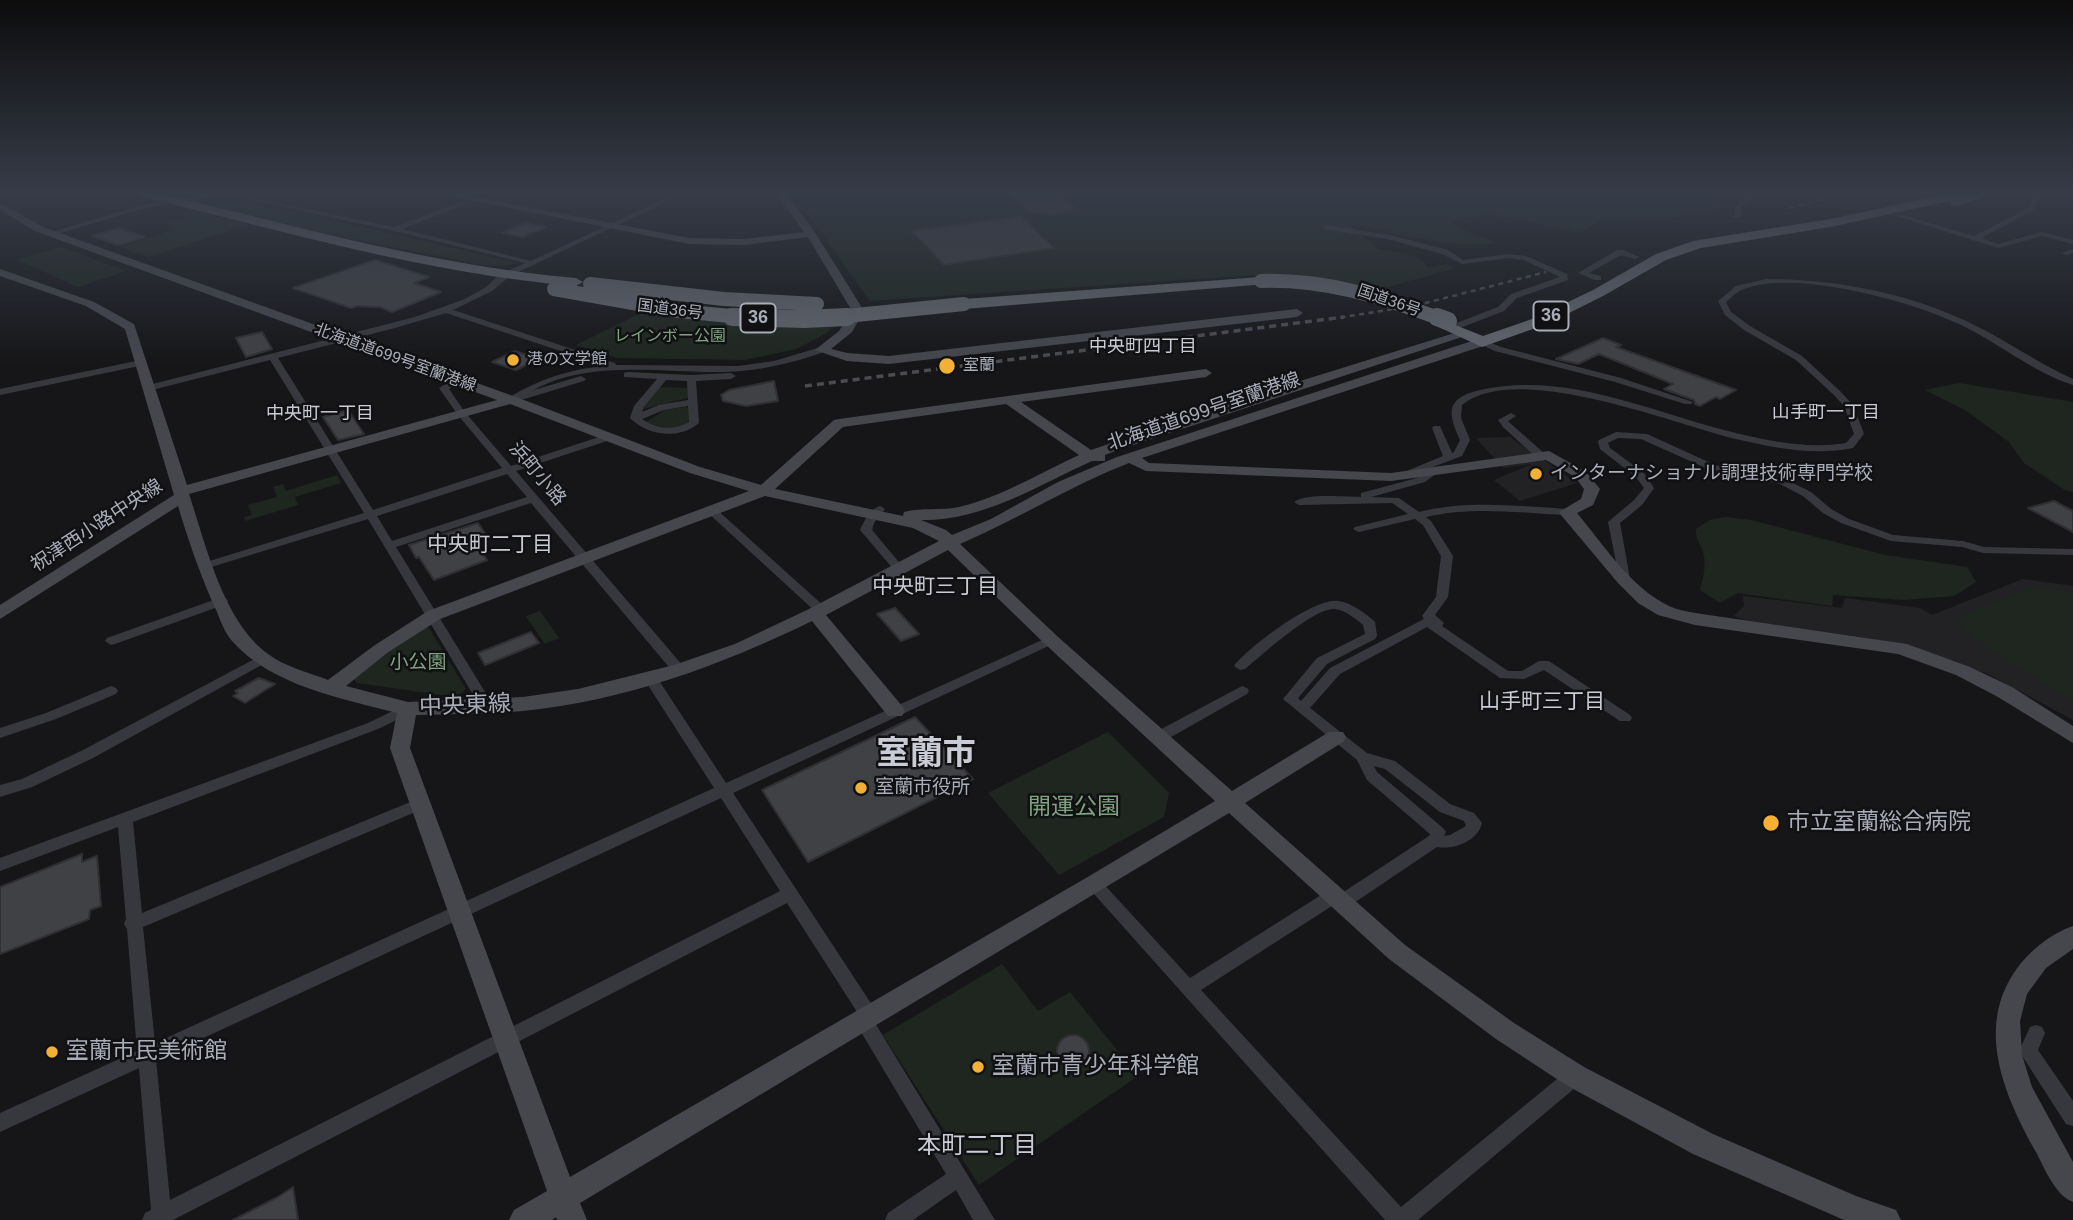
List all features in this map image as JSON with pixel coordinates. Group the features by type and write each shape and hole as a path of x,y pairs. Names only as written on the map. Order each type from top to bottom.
{"highway":[{"name":"国道36号","path":"384,250 554,289 668,311 759,318 827,318 964,303 1261,281 1356,294 1460,329"},
{"name":"36","path":"1460,329 1530,312 1651,250"},
{"name":"36","path":"1460,329 1573,306 1678,250"},
{"name":"国道36号","path":"506,276 778,303 846,306 964,303"}],"street":[{"name":"北海道道699号室蘭港線","path":"99,250 695,470 796,498 813,508 875,515 933,516 970,511 1002,499 1090,456 1460,329"},
{"path":"480,250 533,263"},
{"path":"342,339 506,276 562,250"},
{"path":"511,400 588,378 691,378 758,372 804,359 837,341 850,328 858,311 821,250"},
{"path":"1437,250 1462,262 1509,256 1526,258 1564,276 1564,280 1551,286 1514,296 1501,309 1460,329"},
{"path":"0,272 90,304 130,327 204,566 237,636 262,659 330,688 408,709"},
{"path":"148,388 373,333 443,309 496,285 506,276"},
{"path":"1399,476 1458,454 1465,440 1455,414 1457,405 1467,397 1502,387 1545,389 1599,398 1740,438 1801,449 1849,446 1859,434 1848,405 1799,358 1747,328 1728,313 1722,301 1729,290 1747,283 1771,280 1838,286 1958,320 2073,382"},
{"path":"443,309 617,366"},
{"path":"511,400 527,388 556,377 617,366 746,368 778,363 821,350 848,357 889,360 1297,313"},
{"path":"1460,329 1498,349 1619,380 1688,402"},
{"name":"北海道道699号室蘭港線","path":"875,515 948,543 997,523 1063,485 1460,329"},
{"path":"274,357 329,450 434,615 485,705"},
{"path":"0,392 141,363"},
{"path":"330,688 381,649 434,615 764,491 839,423 1206,373"},
{"path":"635,418 639,406 663,376"},
{"path":"635,418 661,431 680,431 694,423 691,378"},
{"name":"浜町小路","path":"455,381 444,388 461,413 679,670"},
{"name":"祝津西小路中央線","path":"0,612 181,495 329,450 511,400"},
{"path":"1009,400 1090,456 1126,459 1146,467 1399,476 1549,455 1580,474 1592,489 1588,502 1567,512 1474,507 1445,509 1359,529"},
{"path":"635,418 662,407 693,402"},
{"path":"1512,419 1503,420 1541,456"},
{"path":"1437,428 1449,458"},
{"path":"1624,579 1614,522 1626,510 1642,502 1649,488 1640,475 1605,449 1603,442 1608,437 1625,433 1659,442 1692,460 1712,467 1783,482 1807,494 1827,512 1891,538 1963,544 1983,550 2073,552"},
{"path":"204,566 609,438"},
{"path":"1351,499 1421,480 1432,473"},
{"path":"390,545 535,498"},
{"name":"北海道道699号室蘭港線","path":"948,543 964,524 998,505 1002,499"},
{"path":"1299,502 1395,500 1417,514 1427,523 1447,556 1442,597 1428,616 1450,631 1448,636"},
{"path":"711,510 818,612 895,712"},
{"path":"1567,512 1624,579 1654,606 1679,615 1901,648 1997,687 2031,706 2073,736"},
{"path":"875,515 866,530 899,569"},
{"path":"948,543 1051,640 1397,953 1505,1031 1575,1076 1703,1144 1855,1210 1886,1220"},
{"name":"中央東線","path":"568,1208 400,747 408,709 523,704 578,696 651,679 741,648 818,612 948,543"},
{"path":"111,641 222,601"},
{"path":"1240,666 1317,608 1336,604 1359,615 1371,625 1371,636 1322,660 1290,699 1362,757 1390,765 1446,808 1469,817 1474,823 1473,829 1455,841 1445,843 1435,840"},
{"path":"1302,708 1335,671 1428,622 1505,675 1524,675 1544,664 1625,718"},
{"path":"0,1123 1051,640"},
{"path":"0,790 27,783 88,754 262,659"},
{"path":"651,679 791,893 985,1220"},
{"path":"0,733 51,716 111,691"},
{"path":"1159,737 1242,691"},
{"path":"0,865 373,726 408,709"},
{"path":"524,1220 568,1208 867,1019 1094,885 1336,737"},
{"path":"1188,989 1435,840 1438,832 1432,825 1372,776 1362,757"},
{"path":"132,924 420,804"},
{"path":"125,819 158,1218 791,893"},
{"path":"1094,885 1400,1220 1575,1076"},
{"path":"2073,936 2055,946 2031,969 2009,1001 2006,1030 2011,1061 2022,1099 2043,1141 2073,1188"},
{"path":"2036,1033 2028,1051 2073,1117"},
{"path":"895,1220 958,1177"}],"shaded area":[{"name":"インターナショナル調理技術専門学校","path":"1510,437 1577,483 1520,501 1494,480 1532,464 1503,468 1476,438"},
{"path":"2023,579 2073,586 2073,720 1988,674 1903,645 1754,623 1734,616 1744,606 1743,596 1842,608 1845,598 1920,608 1932,615"}],"green space":[{"path":"51,250 69,250 126,271 78,287 18,260"},
{"path":"128,250 170,250 148,257"},
{"path":"407,250 462,250 519,263 497,266"},
{"path":"834,250 1383,250 1419,257 1429,268 1446,264 1455,268 1381,289 1306,277 1255,275 870,301"},
{"name":"レインボー公園","path":"645,311 838,322 825,334 796,349 745,360 617,358 576,345"},
{"path":"1959,383 2073,402 2073,492 2065,490 2024,463 2009,442 1965,410 1925,390"},
{"path":"659,387 688,388 688,398 643,409"},
{"path":"686,407 690,420 680,427 663,427 646,422 665,410"},
{"path":"337,475 341,483 295,497 298,505 245,521 244,517 252,515 248,505 277,497 273,487 283,484 286,491"},
{"path":"1725,517 1751,520 1885,555 1967,567 1976,582 1954,596 1903,600 1833,595 1832,606 1738,593 1720,603 1700,590 1705,560 1696,529 1710,520"},
{"path":"2033,587 2073,592 2073,702 1972,637 1957,621 1972,611"},
{"path":"540,611 559,638 545,644 526,616"},
{"name":"小公園","path":"427,625 466,689 456,697 357,683 354,679 402,639"},
{"name":"開運公園","path":"1108,732 1169,793 1164,817 1059,875 988,793"},
{"path":"1002,964 1038,1011 1070,992 1138,1076 979,1185 883,1035"}],"building":[{"path":"930,250 1041,250 944,265"},
{"path":"375,260 429,277 414,283 441,292 392,312 380,307 351,308 293,288"},
{"path":"262,332 272,349 246,357 236,338"},
{"path":"1603,338 1621,345 1616,347 1736,390 1700,406 1695,404 1694,400 1664,389 1673,384 1599,354 1578,364 1556,359"},
{"name":"港の文学館","path":"515,351 539,359 516,370 492,362"},
{"path":"774,381 778,401 746,406 723,401 721,395 729,390"},
{"path":"348,410 364,434 338,440 323,417"},
{"path":"2054,501 2073,511 2073,532 2028,508"},
{"path":"478,523 486,535 473,540 487,560 434,580 409,545"},
{"path":"895,608 919,634 901,641 877,614"},
{"path":"531,632 539,643 485,665 478,653"},
{"path":"259,678 275,684 245,703 233,696 238,693 235,691"},
{"name":"室蘭市役所","path":"915,717 973,779 808,862 762,790"},
{"path":"82,854 82,862 97,856 101,906 90,910 89,919 0,954 0,887"},
{"path":"1073,1035 1084,1040 1089,1051 1084,1062 1073,1067 1062,1062 1057,1051 1062,1040"},
{"path":"293,1187 298,1220 233,1220 278,1197"}],"railway":[{"path":"1341,317 1418,305 1546,272"},
{"path":"805,386 1341,317"},
{"path":"1331,319 1341,317"}],"place":[{"name":"港の文学館","path":"513,360"},
{"name":"室蘭","path":"947,366"},
{"name":"インターナショナル調理技術専門学校","path":"1536,474"},
{"name":"室蘭市役所","path":"861,788"},
{"name":"市立室蘭総合病院","path":"1771,823"},
{"name":"室蘭市民美術館","path":"52,1052"},
{"name":"室蘭市青少年科学館","path":"978,1067"}],"district":[{"name":"中央町四丁目","path":"1143,347"},
{"name":"山手町一丁目","path":"1826,413"},
{"name":"中央町一丁目","path":"320,414"},
{"name":"中央町二丁目","path":"490,545"},
{"name":"中央町三丁目","path":"935,587"},
{"name":"山手町三丁目","path":"1542,702"},
{"name":"室蘭市","path":"926,755"},
{"name":"本町二丁目","path":"977,1146"}]}
